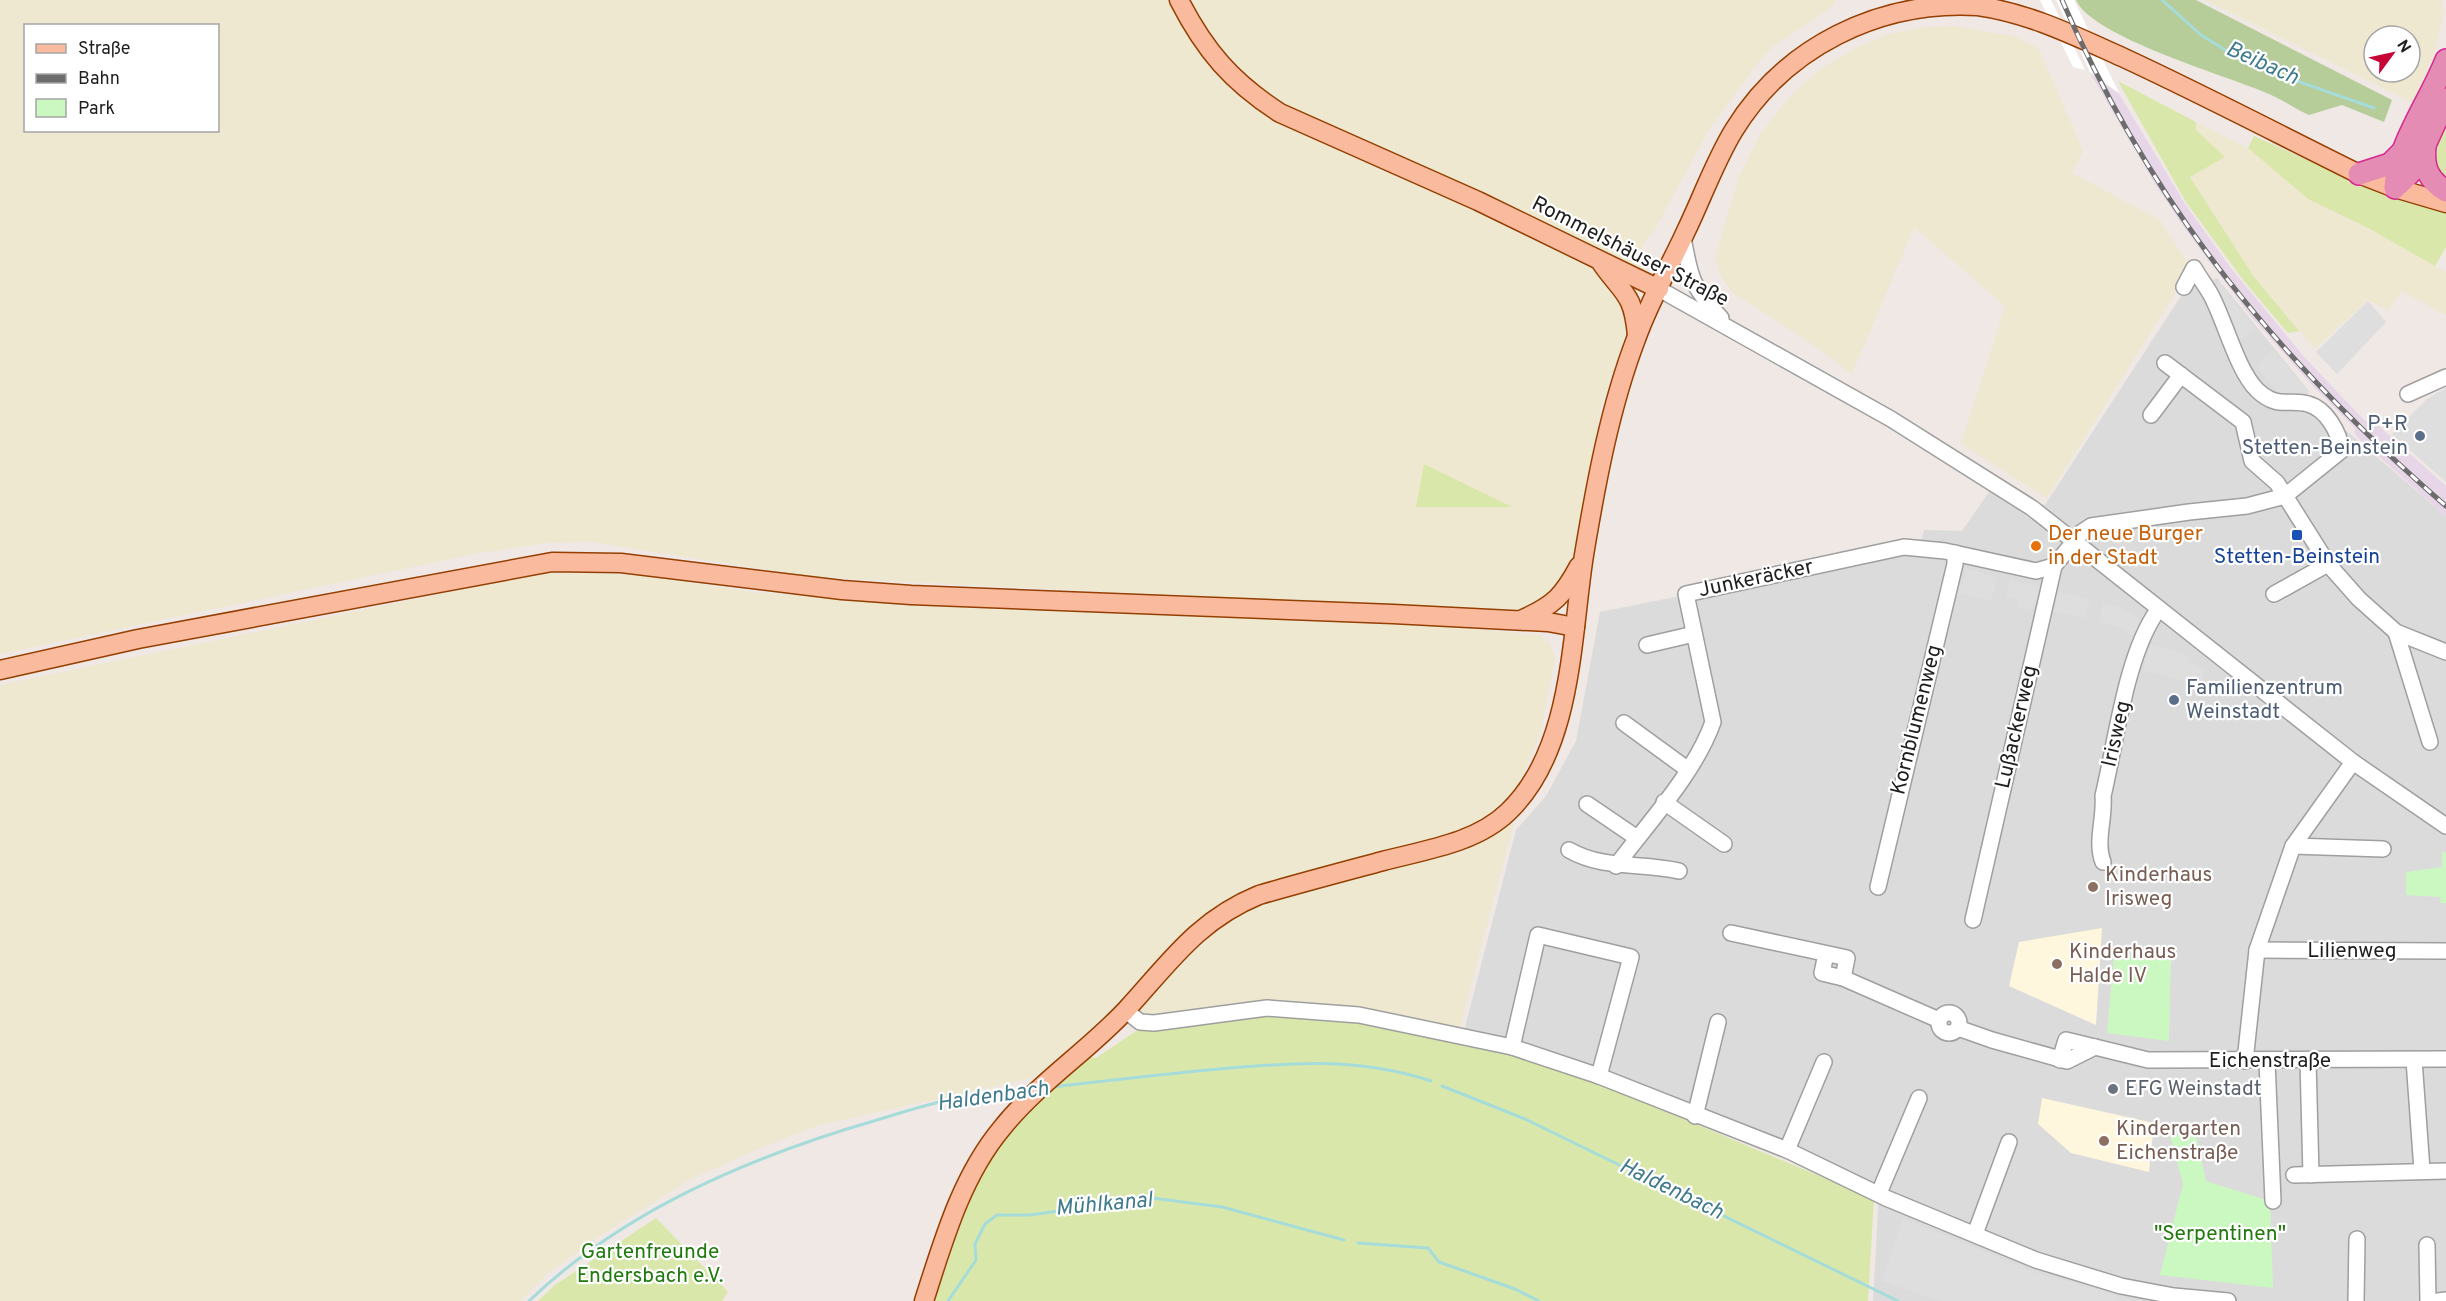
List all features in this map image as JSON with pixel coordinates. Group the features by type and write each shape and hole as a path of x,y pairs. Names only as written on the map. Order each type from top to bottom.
{"highway":[{"path":"2360,174 2390,164 2416,145 2446,60"},
{"path":"2395,188 2396,173 2446,99"},
{"path":"2416,145 2426,171 2434,183 2446,190"}],"main road":[{"name":"Rommelshäuser Straße","path":"1179,0 1208,50 1228,74 1280,113 1659,288"},
{"path":"924,1301 948,1226 968,1182 1002,1128 1125,1010 1206,923 1231,906 1259,894 1453,842 1494,824 1524,795 1547,754 1563,700 1584,556 1622,378 1637,335 1733,131 1760,94 1784,68 1840,29 1905,7 1940,3 2009,12 2049,25 2149,70 2360,174 2395,188 2446,203"},
{"path":"1598,258 1626,294 1635,314 1637,335"},
{"path":"1515,622 1543,610 1563,595 1584,556"},
{"path":"0,670 138,639 552,562 621,563 842,590 911,595 1548,622 1575,627"}],"street":[{"path":"1683,237 1691,279 1698,292 1731,329"},
{"path":"2184,286 2194,268 2211,296 2236,355 2257,390 2280,404 2309,404 2318,409 2338,432 2342,450 2285,496"},
{"name":"Rommelshäuser Straße","path":"1659,288 1950,455 2032,508 2158,610 2353,762 2446,826"},
{"path":"2165,363 2243,422 2252,461 2277,483 2328,564 2360,599 2396,632 2446,652"},
{"path":"2151,415 2181,375"},
{"path":"2408,394 2446,377"},
{"name":"Lußackerweg","path":"1973,920 2054,566 2074,541 2091,526 2247,506 2285,496"},
{"name":"Junkeräcker","path":"1616,866 1687,769 1708,737 1713,722 1686,594 1888,549 1919,548 1954,553 2036,571 2054,566"},
{"name":"Kornblumenweg","path":"1878,887 1954,564 1954,553"},
{"path":"2274,594 2328,564"},
{"name":"Irisweg","path":"2103,862 2099,850 2104,814 2103,796 2136,653 2149,623 2158,610"},
{"path":"2396,632 2430,742"},
{"path":"1647,645 1694,634"},
{"path":"1624,723 1687,769"},
{"path":"2245,1061 2258,950 2293,846 2353,762"},
{"path":"1664,802 1724,844"},
{"path":"1587,804 1637,838"},
{"path":"2293,846 2383,849"},
{"path":"1569,850 1594,861 1616,866 1660,866 1679,871"},
{"name":"Eichenstraße","path":"1731,933 1826,954 1822,973 1843,978 1939,1020 1939,1025 1945,1033 1954,1032 1958,1028 2060,1060 2067,1061 2095,1047 2148,1060 2267,1062 2446,1059"},
{"path":"1512,1047 1538,935 1631,957 1599,1076"},
{"name":"Lilienweg","path":"2258,950 2446,951"},
{"path":"1125,1010 1140,1022 1154,1023 1267,1008 1359,1015 1512,1047 1599,1076 1695,1116 1787,1150 1879,1193 2036,1260 2121,1286 2174,1296 2228,1301"},
{"path":"1695,1116 1719,1022"},
{"path":"2414,1060 2422,1170"},
{"path":"2308,1061 2311,1175"},
{"path":"1787,1150 1824,1062"},
{"path":"2267,1062 2273,1201"},
{"path":"1879,1193 1918,1098"},
{"path":"1975,1234 2008,1142"},
{"path":"2294,1175 2446,1171"},
{"path":"2356,1301 2357,1239"},
{"path":"2427,1245 2428,1301"},
{"path":"2438,1301 2446,1300"}],"shaded area":[{"path":"0,0 1836,0 1832,7 1774,46 1760,60 1708,131 1654,231 1642,245 1647,269 1600,411 1581,529 1566,574 1557,591 1529,608 1504,612 813,577 591,542 545,543 474,554 0,654"},
{"path":"2205,0 2441,0 2444,11 2434,55 2422,82 2422,24 2362,24 2362,78"},
{"path":"1954,26 2013,36 2039,49 2083,151 2072,173 2160,220 2187,262 2188,272 2047,498 1961,444 2005,306 1914,227 1852,374 1808,341 1733,293 1721,277 1715,257 1739,177 1761,133 1792,94 1822,68 1858,47 1889,34 1918,28"},
{"path":"2090,73 2119,94 2185,204 2230,267 2305,358 2365,421 2372,420 2446,486 2446,516 2357,437 2354,432 2356,429 2311,384 2250,315 2188,233 2155,184"},
{"path":"2375,84 2421,84 2413,103"},
{"path":"2196,122 2248,148 2308,199 2368,228 2446,272 2446,315 2401,291 2388,310 2368,300 2315,349 2254,277 2190,177 2225,157 2196,130"},
{"path":"2217,278 2309,391 2307,397 2446,516 2446,1301 1873,1301 1879,1193 1463,1035 1516,830 1546,796 1576,741 1600,612 1919,548 1924,530 1962,531 1989,492 2045,505 2183,293"},
{"path":"2220,282 2255,329 2232,345 2207,290"},
{"path":"2368,301 2386,322 2337,374 2316,352"},
{"path":"2273,350 2309,391 2307,397 2279,393 2259,370 2258,364"},
{"name":"P+R Stetten-Beinstein","path":"2446,388 2446,482 2392,434 2427,399"},
{"path":"1966,569 1997,577 1991,601 1953,592 1955,584 1962,586"},
{"path":"546,572 644,575 750,592 900,601 1231,617 1384,620 1539,635 1549,642 1555,658 1540,734 1522,777 1496,817 1450,839 1276,880 1226,899 1200,919 1114,1009 1042,1076 819,1125 765,1146 691,1179 601,1235 547,1274 520,1301 0,1301 0,685"},
{"path":"2010,580 2041,587 2036,605 2033,604 2031,610 2016,606 2018,599 2006,597"},
{"path":"2058,592 2090,599 2085,618 2054,611"},
{"path":"2103,603 2122,608 2142,620 2133,636 2116,626 2099,622"},
{"path":"2150,644 2188,655 2188,662 2205,668 2201,685 2143,670"},
{"path":"1508,820 1514,823 1459,1031 1146,1018 1140,1013 1139,1003 1211,925 1260,899"},
{"name":"Kinderhaus Halde IV","path":"2102,928 2096,1025 2009,986 2019,942"},
{"name":"Kindergarten Eichenstraße","path":"2042,1098 2154,1123 2149,1172 2071,1153 2038,1124"},
{"path":"1903,1218 2034,1272 2116,1295 2116,1301 1940,1301 1882,1281"}],"green space":[{"path":"2076,0 2196,0 2392,100 2384,122 2342,105 2309,115 2270,94 2132,41 2087,14"},
{"path":"2118,81 2196,122 2196,130 2225,157 2190,177 2254,277 2299,331 2288,333 2244,281 2186,202"},
{"path":"2446,110 2446,179 2442,180 2432,156"},
{"path":"2254,136 2389,197 2446,213 2446,247 2435,266 2368,228 2308,199 2248,148"},
{"path":"1424,464 1512,507 1416,507"},
{"path":"2442,851 2446,853 2446,903 2441,903 2440,897 2406,895 2406,872 2442,867"},
{"path":"2114,956 2171,957 2169,1041 2107,1033"},
{"path":"1269,1012 1361,1019 1505,1052 1584,1077 1874,1199 1868,1301 927,1301 952,1225 1004,1131 1082,1056 1096,1058 1139,1029"},
{"name":"\"Serpentinen\"","path":"2170,1135 2196,1135 2206,1181 2270,1201 2273,1288 2160,1275 2183,1184"},
{"name":"Gartenfreunde Endersbach e.V.","path":"656,1218 728,1292 722,1301 538,1301 555,1285"}],"pier":[{"path":"2040,0 2051,0 2085,70 2073,67"},
{"path":"2056,0 2074,0 2119,93 2090,72"}],"waterway":[{"name":"Beibach","path":"2162,0 2201,35 2246,63 2374,108"},
{"name":"Haldenbach","path":"1052,1087 1208,1070 1293,1064 1375,1068 1431,1081"},
{"name":"Haldenbach","path":"1442,1086 1525,1119 1898,1301"},
{"name":"Haldenbach","path":"529,1301 606,1239 648,1213 737,1169 830,1134 929,1105 977,1095 1028,1090"},
{"name":"Mühlkanal","path":"948,1301 976,1260 975,1244 985,1224 997,1215 1030,1215 1152,1198 1222,1207 1344,1240"},
{"name":"Mühlkanal","path":"1358,1243 1428,1248 1439,1262 1515,1289 1539,1301"}],"railway":[{"path":"2062,0 2097,75 2136,145 2178,212 2224,276 2274,336 2328,394 2385,451 2446,506"}],"place":[{"name":"P+R Stetten-Beinstein","path":"2420,436"},
{"name":"Stetten-Beinstein","path":"2297,535"},
{"name":"Der neue Burger in der Stadt","path":"2036,546"},
{"name":"Familienzentrum Weinstadt","path":"2174,700"},
{"name":"Kinderhaus Irisweg","path":"2093,887"},
{"name":"Kinderhaus Halde IV","path":"2057,964"},
{"name":"EFG Weinstadt","path":"2113,1089"},
{"name":"Kindergarten Eichenstraße","path":"2104,1141"}]}
